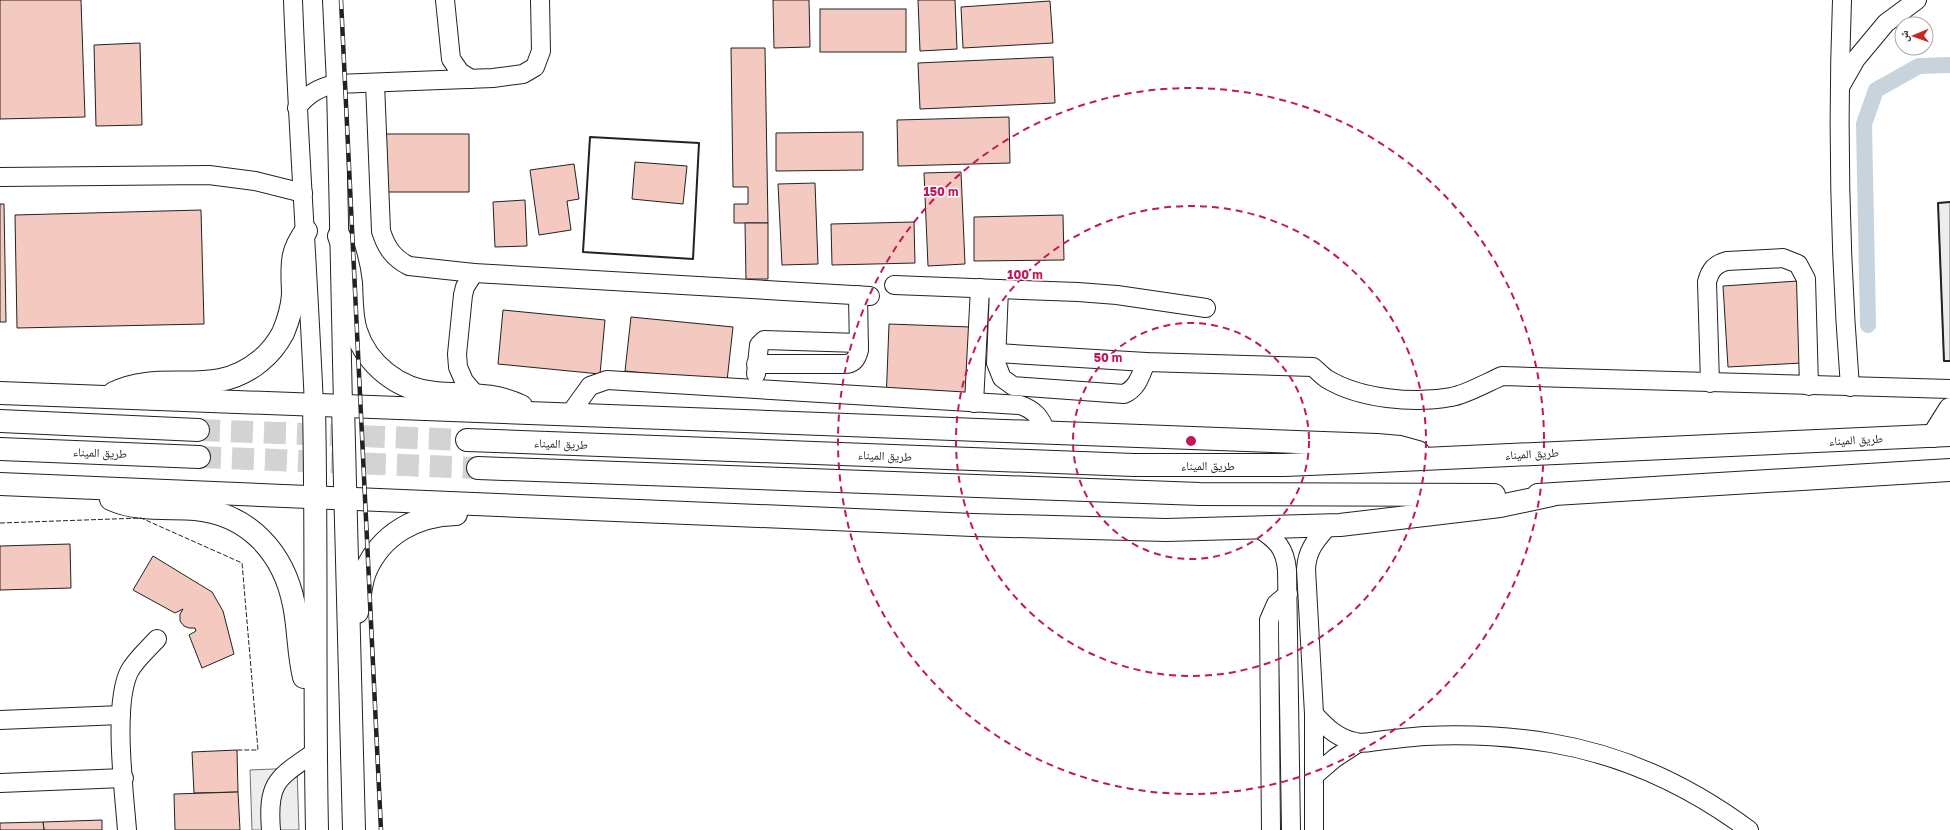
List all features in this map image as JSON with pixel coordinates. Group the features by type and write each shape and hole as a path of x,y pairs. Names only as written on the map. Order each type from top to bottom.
{"highway":[{"path":"104,397 140,384 214,382 242,374 254,366 274,347 288,322 293,294 292,262 297,245 306,230"},
{"path":"339,236 350,272 353,318 356,331 368,355 376,365 397,381 422,391 475,394 505,400 532,413"},
{"path":"0,393 314,406 1389,445 1411,450 1432,458"},
{"path":"314,406 316,498 314,700 317,830"},
{"path":"343,406 348,658 354,830"},
{"path":"1942,435 1950,409"},
{"path":"0,421 198,430"},
{"name":"طريق الميناء","path":"467,440 1134,465 1284,465 1942,435"},
{"name":"طريق الميناء","path":"0,449 199,457"},
{"path":"478,468 1200,494 1552,495 1950,470"},
{"path":"0,484 972,525 1158,530 1328,526 1500,506 1552,495"},
{"path":"95,489 110,499 128,505 194,509 221,514 244,524 264,540 279,562 290,590 294,604 302,670 306,685 314,700"},
{"path":"348,658 364,574 377,552 394,534 416,521 441,514 514,513 534,507"}],"street":[{"path":"293,0 297,108 306,230 314,406"},
{"path":"445,0 451,59 460,72 471,79"},
{"path":"297,108 310,94 327,86 336,84 471,79 523,74 535,67 541,51 540,0"},
{"path":"1842,0 1839,89 1841,258 1850,387"},
{"path":"1839,89 1856,58 1886,23 1917,0"},
{"path":"331,1 336,84 343,406"},
{"path":"375,83 381,230 388,248 401,261 409,266 474,273 864,296 856,359 849,364 756,364"},
{"path":"0,177 209,175 255,181 303,193"},
{"path":"1710,383 1707,282 1711,270 1721,262 1782,258 1798,264 1806,279 1809,386"},
{"path":"474,273 465,287 463,295 457,360 464,381 475,394"},
{"path":"894,285 1117,295 1206,308"},
{"path":"974,403 980,288"},
{"path":"1000,289 996,353 998,371 1002,378 1013,386 1119,394 1134,388 1146,362"},
{"path":"755,389 758,345 764,340 859,343"},
{"path":"996,353 1146,362 1313,367 1327,379 1351,389 1372,396 1409,400 1452,397 1502,376 1950,389"},
{"path":"569,415 590,386 607,380 1020,405 1039,416 1046,432"},
{"path":"1314,830 1314,714 1307,560 1313,544 1328,526"},
{"path":"1258,528 1274,538 1284,553 1287,570 1291,830"},
{"path":"1271,830 1269,620 1276,604 1288,594"},
{"path":"127,830 121,714 124,691 129,672 157,639"},
{"path":"0,720 121,714"},
{"path":"1314,714 1332,732 1358,743 1456,735 1488,735 1553,743 1610,758 1647,772 1706,801 1749,830"},
{"path":"1314,776 1335,758 1358,743"},
{"path":"271,830 270,804 274,787 284,774 316,752"},
{"path":"0,783 124,778"}],"shaded area":[{"path":"1950,202 1950,361 1944,361 1938,203"},
{"path":"297,768 299,830 252,830 250,770"}],"building":[{"path":"0,0 81,0 85,117 0,119"},
{"path":"773,0 809,0 810,47 774,48"},
{"path":"918,0 955,0 957,49 920,51"},
{"path":"1050,1 1053,43 963,48 961,7"},
{"path":"820,9 906,9 906,52 820,52"},
{"path":"140,43 142,125 96,126 94,45"},
{"path":"731,48 765,48 768,223 734,223 734,204 748,204 748,187 733,187"},
{"path":"1053,57 1055,103 920,109 918,63"},
{"path":"1009,117 1010,163 898,166 897,120"},
{"path":"863,132 863,170 776,171 776,133"},
{"path":"383,134 469,134 469,192 382,192"},
{"path":"635,162 687,166 683,204 632,199"},
{"path":"574,164 579,199 567,201 571,230 539,235 530,170"},
{"path":"961,172 965,264 928,266 924,173"},
{"path":"815,183 818,264 782,265 778,184"},
{"path":"525,200 527,246 495,247 493,202"},
{"path":"0,204 4,204 6,322 0,322"},
{"path":"201,210 204,324 17,328 15,215"},
{"path":"1063,215 1064,260 974,261 974,217"},
{"path":"914,222 915,263 832,265 831,224"},
{"path":"745,223 768,223 768,279 746,279"},
{"path":"1798,281 1802,363 1728,367 1723,286"},
{"path":"503,310 605,320 600,374 498,364"},
{"path":"631,317 733,327 727,381 625,371"},
{"path":"889,324 970,327 967,406 886,402"},
{"path":"70,544 71,588 0,590 0,546"},
{"path":"153,556 212,592 223,611 234,654 202,668 189,635 196,631 195,628 184,626 180,621 180,614 183,609 175,613 133,590"},
{"path":"237,750 238,792 194,793 192,752"},
{"path":"238,792 240,830 175,830 174,794"},
{"path":"102,820 102,830 44,830 43,822"},
{"path":"43,822 44,830 0,830 0,823"}],"waterway":[{"path":"1868,325 1864,124 1876,90 1919,66 1950,65"}],"tunnel":[{"path":"198,430 467,440"},
{"path":"199,457 478,468"}],"railway":[{"path":"341,0 381,830"}],"fence":[{"path":"0,523 141,518 242,563 258,750 237,750 237,752"}],"wall":[{"path":"590,137 699,143 693,259 583,252 590,137"},
{"path":"1950,202 1938,203 1944,361 1950,361"}]}
